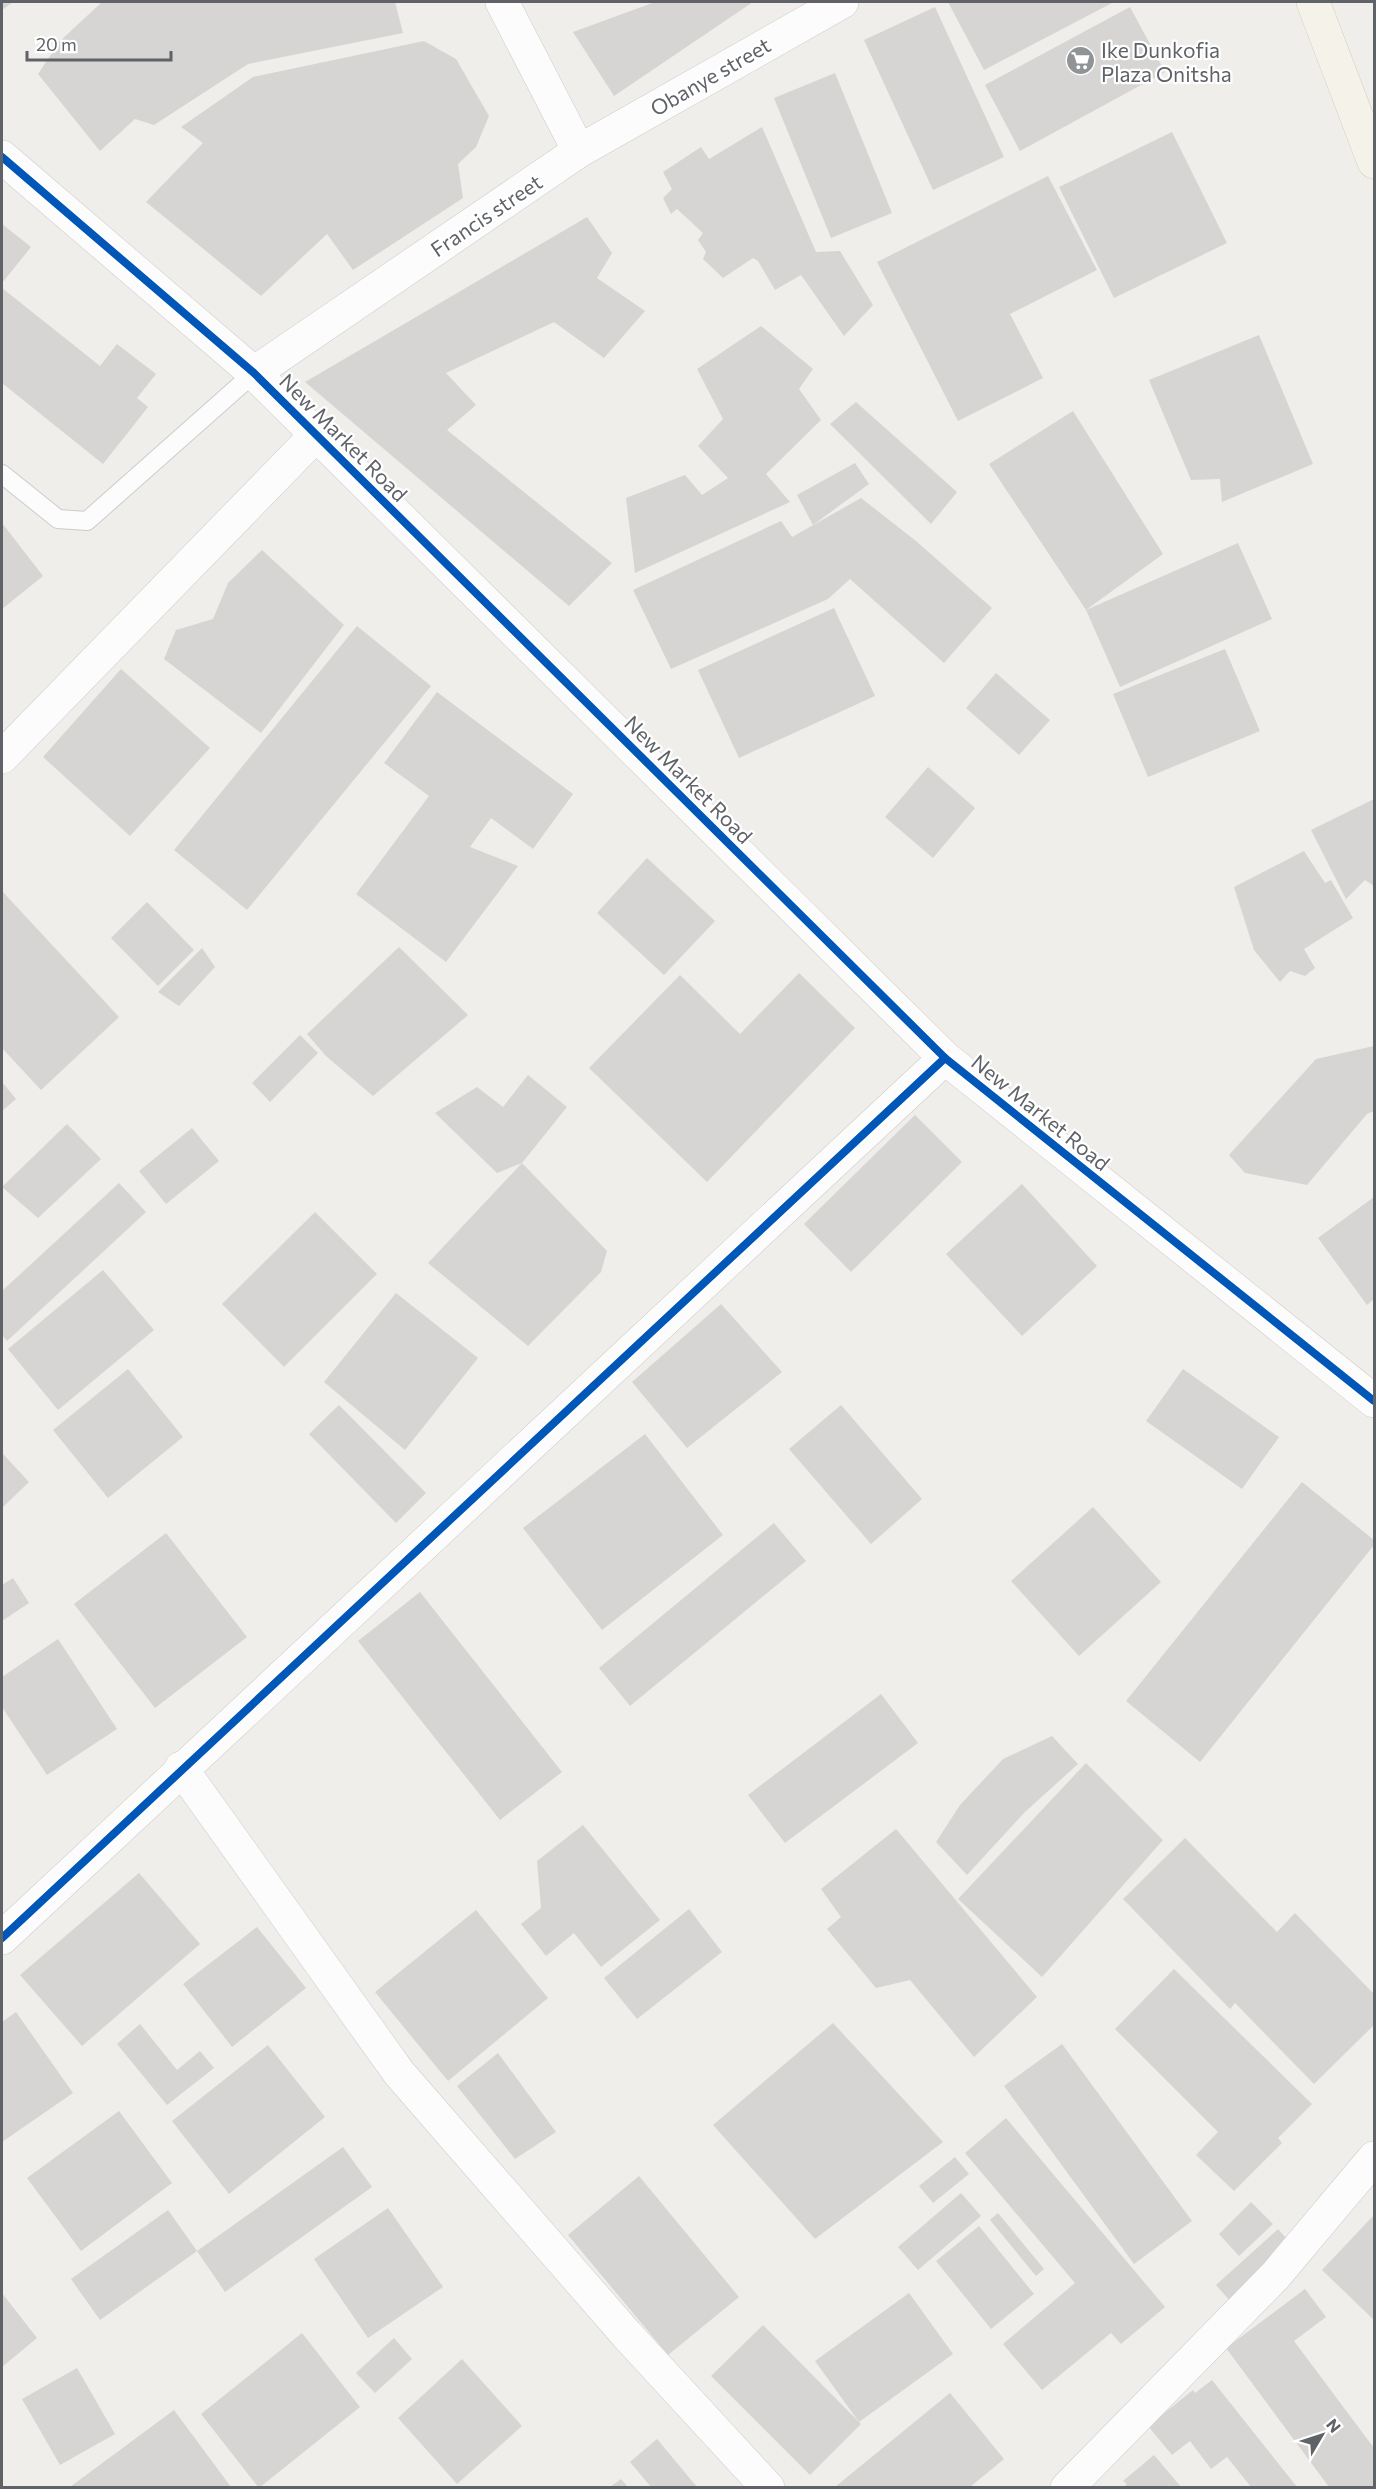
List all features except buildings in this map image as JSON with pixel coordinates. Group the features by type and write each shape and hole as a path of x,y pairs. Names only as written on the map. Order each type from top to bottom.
{"main road":[{"path":"1313,2 1374,162"}],"street":[{"path":"502,2 579,151"},
{"name":"Obanye street","path":"579,151 842,2"},
{"name":"Francis street","path":"254,373 579,151"},
{"name":"New Market Road","path":"2,157 254,373 945,1058 1374,1401"},
{"path":"2,757 316,435"},
{"path":"2,1938 181,1768 945,1058"},
{"path":"181,1768 399,2073 627,2335 768,2487"},
{"path":"1067,2487 1275,2276 1374,2158"}],"lane":[{"path":"2,474 58,519 87,521 254,373"}],"cycle path":[{"path":"2,157 254,373 945,1058 1374,1401"},
{"path":"2,1938 945,1058"}],"place":[{"name":"Ike Dunkofia Plaza Onitsha","path":"1080,61"}]}
